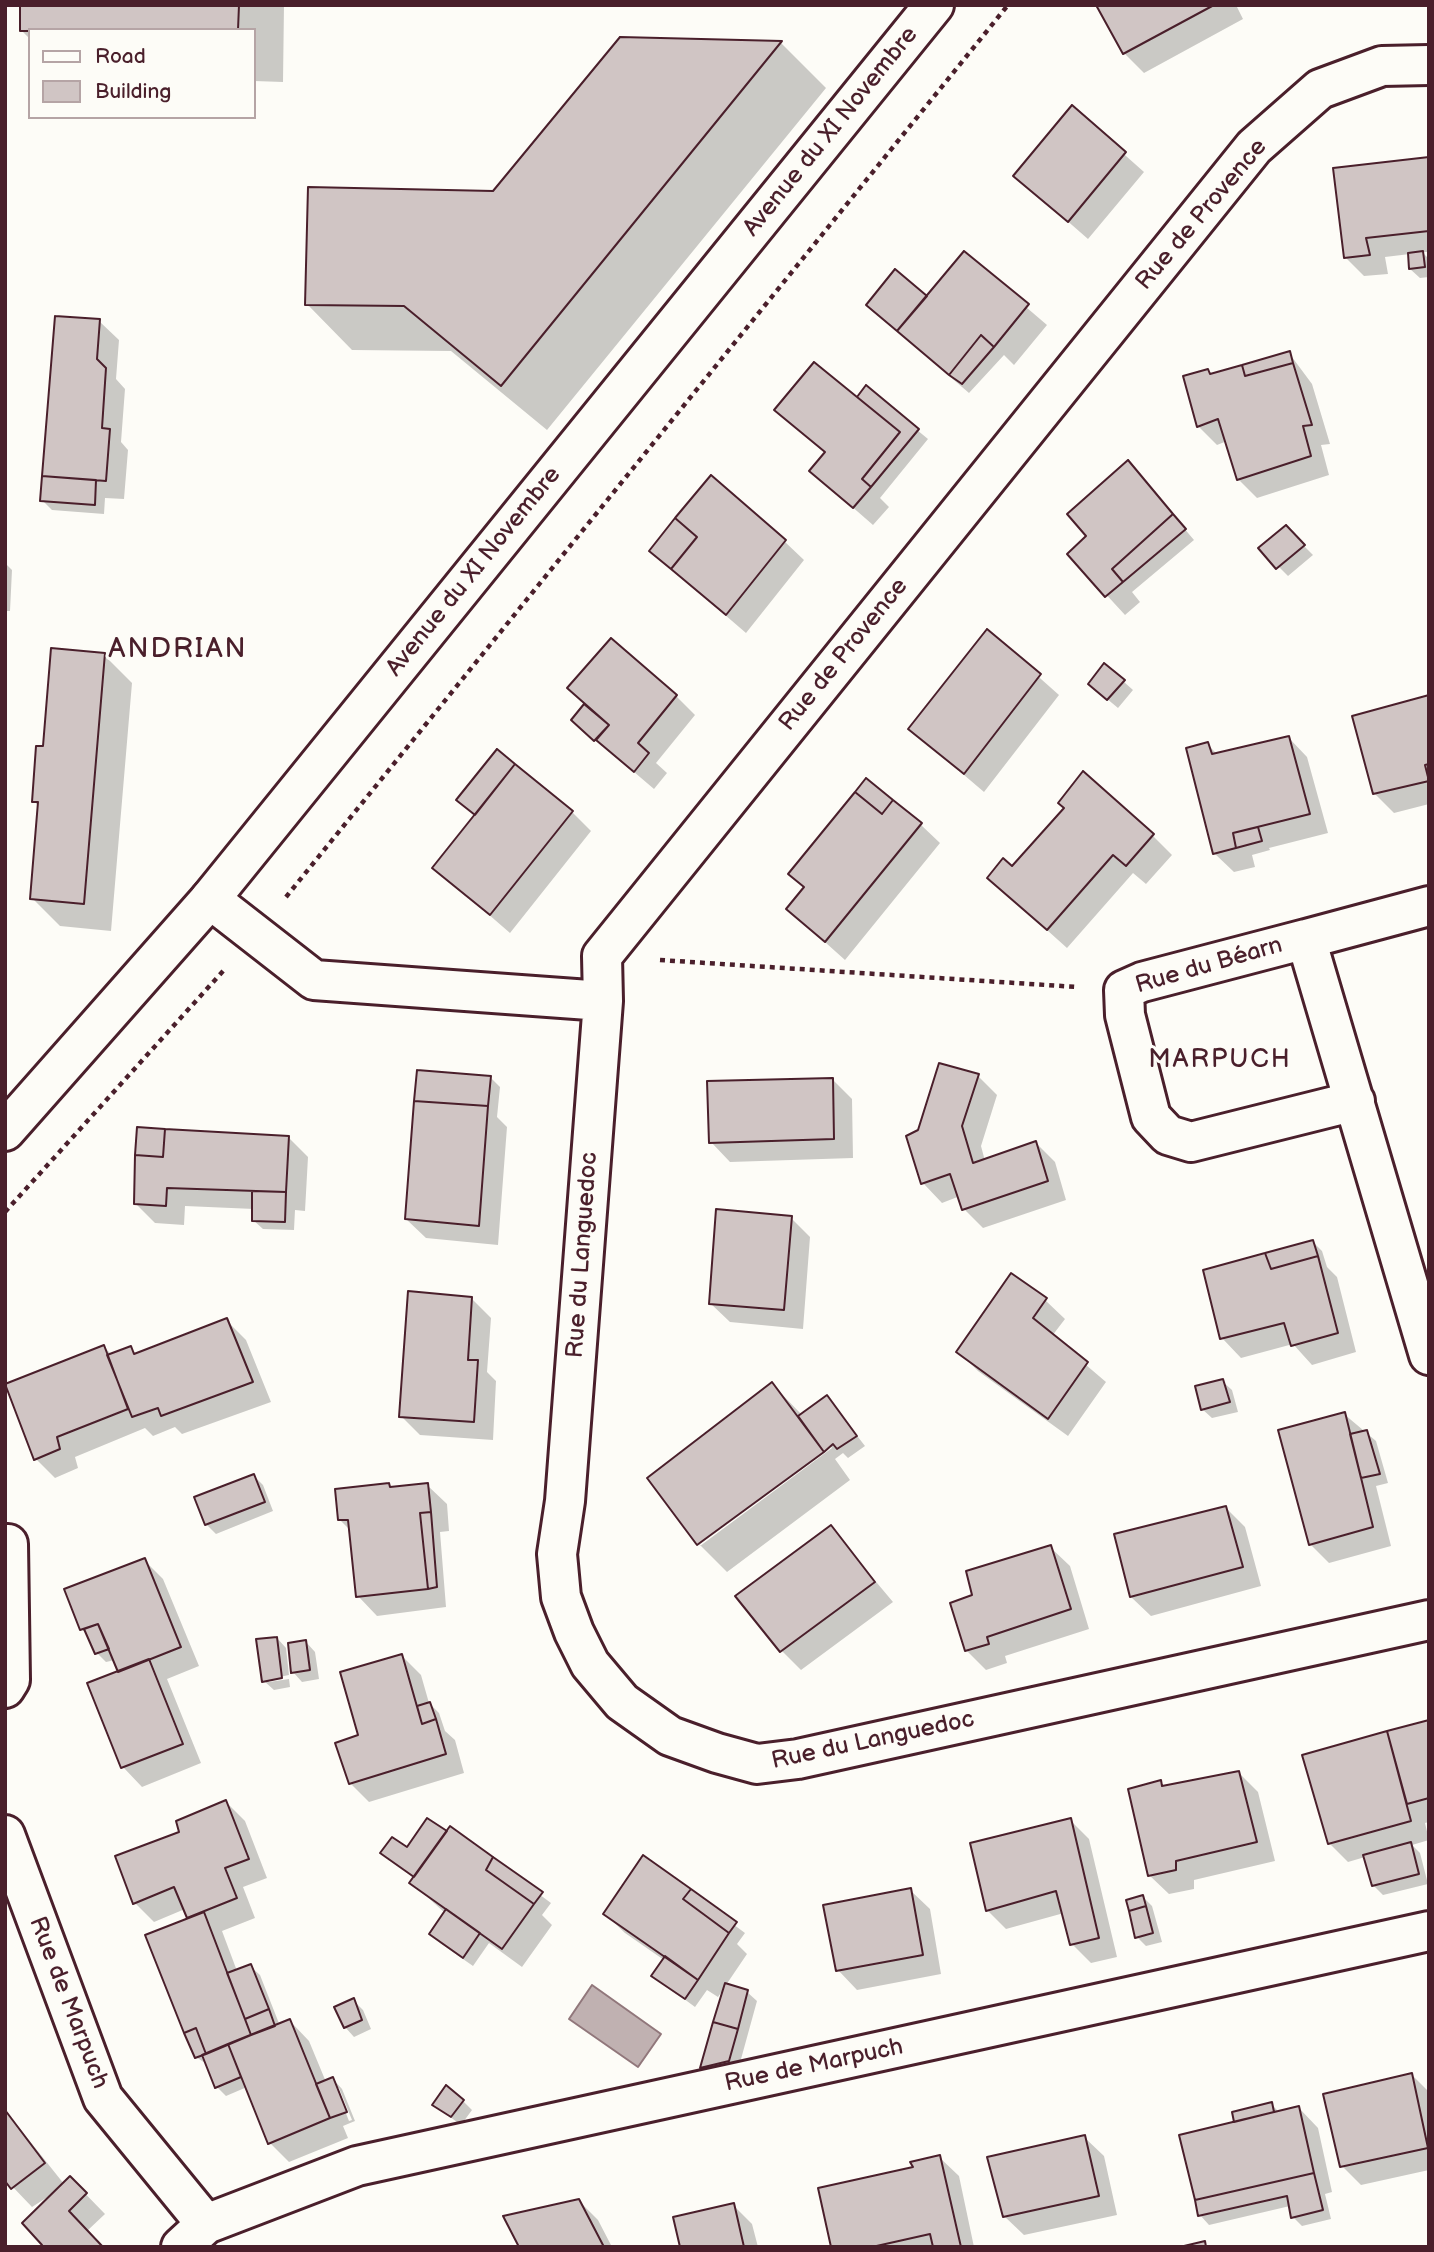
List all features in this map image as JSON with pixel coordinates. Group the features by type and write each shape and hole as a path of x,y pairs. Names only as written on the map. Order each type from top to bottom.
{"street":[{"name":"Avenue du XI Novembre","path":"5,1131 210,898 934,5"},
{"name":"Rue de Provence","path":"602,956 1254,147 1320,89 1381,66 1429,65"},
{"path":"210,898 254,936 314,980 603,1001 602,956"},
{"name":"Rue du Béarn","path":"1355,1101 1191,1142 1168,1135 1151,1116 1125,1015 1124,990 1142,982 1429,906"},
{"name":"Rue du Béarn","path":"1306,939 1429,1354"},
{"name":"Rue du Languedoc","path":"603,1001 565,1501 557,1554 561,1597 574,1632 590,1664 622,1702 670,1736 757,1764 798,1759 1429,1620"},
{"path":"5,1688 10,1680 8,1545"},
{"name":"Rue de Marpuch","path":"5,1835 103,2098 193,2235 357,2166 1429,1931"}],"path":[{"path":"5,1212 254,936 1008,5"},
{"path":"602,956 1124,990"}],"shaded area":[{"path":"592,1985 661,2034 638,2067 569,2019"}],"building":[{"path":"20,5 239,5 238,28 28,28 28,31 20,31"},
{"path":"1096,5 1214,5 1123,54"},
{"path":"620,37 782,41 501,386 404,306 305,305 308,187 493,191"},
{"path":"1072,105 1126,152 1068,222 1013,176"},
{"path":"1429,157 1429,231 1366,238 1370,255 1344,258 1333,168"},
{"path":"964,251 1029,304 994,347 981,335 949,375 897,331"},
{"path":"1423,251 1425,267 1409,269 1408,253"},
{"path":"895,269 927,296 897,331 866,305"},
{"path":"55,316 100,319 97,359 106,368 102,428 110,429 106,481 42,476"},
{"path":"981,335 994,347 962,384 949,375"},
{"path":"1290,351 1293,363 1245,376 1242,365"},
{"path":"814,362 900,432 862,479 871,487 853,508 809,471 825,452 774,410"},
{"path":"1293,363 1312,425 1303,426 1311,456 1237,480 1218,419 1197,427 1183,376 1208,369 1210,374 1242,365 1245,376"},
{"path":"866,385 919,429 871,487 862,479 900,432 857,397"},
{"path":"1128,460 1173,514 1112,569 1123,582 1105,597 1067,554 1086,536 1067,514"},
{"path":"711,475 786,540 726,615 671,569 697,537 675,518"},
{"path":"42,476 96,480 95,505 40,501"},
{"path":"1173,514 1186,529 1123,582 1112,569"},
{"path":"675,518 697,537 671,569 649,551"},
{"path":"1286,525 1305,545 1276,569 1258,548"},
{"path":"987,629 1041,674 964,774 908,729"},
{"path":"611,638 677,695 638,743 649,753 634,772 596,740 609,725 567,688"},
{"path":"51,648 105,653 84,904 30,899 38,802 32,802 36,746 43,746"},
{"path":"1104,663 1125,680 1107,700 1088,684"},
{"path":"1429,695 1429,764 1425,765 1429,781 1373,794 1352,716"},
{"path":"584,704 609,725 594,741 571,720"},
{"path":"1289,736 1310,814 1233,833 1236,848 1213,854 1186,748 1208,742 1212,754"},
{"path":"497,749 515,764 475,815 456,800"},
{"path":"515,764 573,811 490,915 432,868"},
{"path":"1083,771 1154,834 1126,866 1113,855 1047,930 987,878 1003,858 1012,866 1064,808 1058,803"},
{"path":"866,778 893,800 882,814 855,792"},
{"path":"855,792 882,814 893,800 922,823 825,942 786,909 804,887 788,874"},
{"path":"1258,827 1262,841 1236,848 1233,833"},
{"path":"939,1063 979,1074 962,1126 973,1163 1036,1141 1048,1181 962,1210 950,1174 921,1184 906,1136 918,1130"},
{"path":"417,1070 491,1076 488,1106 414,1101"},
{"path":"833,1078 834,1139 709,1143 707,1081"},
{"path":"414,1101 488,1106 479,1226 405,1219"},
{"path":"137,1127 165,1129 163,1157 135,1155"},
{"path":"165,1129 289,1136 286,1192 167,1188 166,1206 134,1204 135,1155 163,1157"},
{"path":"252,1191 286,1192 285,1222 252,1221"},
{"path":"716,1209 792,1216 784,1310 709,1304"},
{"path":"1313,1240 1318,1256 1271,1269 1265,1253"},
{"path":"1265,1253 1271,1269 1318,1256 1338,1333 1291,1346 1284,1323 1220,1339 1203,1270"},
{"path":"1011,1273 1047,1298 1033,1318 1088,1362 1048,1419 956,1352"},
{"path":"408,1291 472,1297 468,1360 478,1360 474,1422 399,1417"},
{"path":"227,1318 253,1382 161,1416 158,1408 132,1417 107,1355 131,1346 134,1354"},
{"path":"104,1345 128,1409 57,1437 60,1449 34,1460 5,1384"},
{"path":"1223,1379 1230,1402 1201,1410 1195,1386"},
{"path":"772,1382 824,1452 697,1545 647,1478"},
{"path":"827,1395 857,1436 837,1449 833,1444 824,1452 798,1416"},
{"path":"1345,1412 1373,1527 1309,1545 1278,1430"},
{"path":"1367,1430 1380,1474 1361,1478 1350,1434"},
{"path":"254,1474 265,1502 205,1525 194,1497"},
{"path":"389,1483 390,1487 428,1483 431,1512 420,1513 428,1589 356,1597 348,1520 338,1520 335,1489"},
{"path":"1226,1506 1243,1567 1130,1597 1114,1534"},
{"path":"431,1512 437,1587 428,1589 420,1513"},
{"path":"831,1525 875,1582 780,1652 735,1596"},
{"path":"1051,1545 1071,1609 987,1637 989,1644 965,1651 950,1603 972,1595 966,1571"},
{"path":"145,1558 181,1647 118,1672 98,1624 80,1630 64,1589"},
{"path":"98,1624 109,1649 95,1654 84,1629"},
{"path":"277,1637 282,1678 262,1682 256,1639"},
{"path":"306,1640 310,1670 291,1673 288,1643"},
{"path":"402,1654 422,1724 436,1719 446,1754 349,1784 335,1743 358,1735 340,1672"},
{"path":"149,1659 183,1744 121,1768 87,1683"},
{"path":"430,1702 436,1719 422,1724 417,1706"},
{"path":"1429,1720 1429,1798 1407,1804 1387,1731"},
{"path":"1387,1731 1411,1821 1328,1844 1302,1755"},
{"path":"1239,1771 1257,1842 1176,1861 1176,1870 1148,1876 1128,1789 1161,1780 1162,1786"},
{"path":"226,1800 249,1859 225,1868 237,1898 187,1918 174,1887 133,1904 115,1856 179,1832 176,1821"},
{"path":"427,1818 447,1831 414,1877 380,1853 392,1837 407,1847"},
{"path":"1071,1818 1099,1938 1070,1945 1056,1891 986,1911 970,1843"},
{"path":"450,1826 493,1857 486,1870 534,1904 502,1949 409,1883"},
{"path":"1411,1842 1419,1874 1372,1886 1363,1855"},
{"path":"643,1855 691,1889 683,1899 729,1933 698,1980 603,1914"},
{"path":"493,1857 543,1892 534,1904 486,1870"},
{"path":"911,1888 923,1955 836,1971 823,1905"},
{"path":"691,1889 737,1922 729,1933 683,1899"},
{"path":"1143,1895 1146,1906 1129,1911 1126,1900"},
{"path":"1146,1906 1153,1933 1135,1938 1129,1911"},
{"path":"446,1909 480,1933 463,1958 429,1934"},
{"path":"204,1912 251,2035 206,2054 196,2028 184,2033 145,1935"},
{"path":"665,1956 698,1980 685,1999 651,1976"},
{"path":"251,1964 269,2009 245,2019 227,1973"},
{"path":"725,1983 748,1990 738,2029 713,2022"},
{"path":"354,1998 362,2020 344,2028 334,2007"},
{"path":"269,2009 275,2026 251,2035 245,2019"},
{"path":"290,2019 330,2118 268,2144 228,2044"},
{"path":"713,2022 738,2029 729,2061 700,2068"},
{"path":"196,2028 206,2054 195,2058 184,2033"},
{"path":"228,2044 241,2077 215,2088 202,2055"},
{"path":"1412,2073 1428,2148 1340,2167 1323,2094"},
{"path":"333,2077 347,2112 330,2118 316,2084"},
{"path":"446,2085 464,2100 451,2117 432,2105"},
{"path":"1272,2102 1274,2112 1234,2122 1232,2112"},
{"path":"1299,2106 1314,2173 1195,2200 1179,2135"},
{"path":"5,2110 45,2163 11,2189 5,2181"},
{"path":"1085,2135 1099,2196 1003,2217 987,2157"},
{"path":"940,2155 961,2247 933,2247 930,2234 872,2247 831,2247 818,2188 913,2167 910,2162"},
{"path":"1314,2173 1323,2210 1291,2218 1287,2196 1198,2216 1195,2200"},
{"path":"70,2176 87,2193 69,2211 103,2247 40,2247 42,2245 22,2223"},
{"path":"579,2199 604,2247 519,2247 503,2216"},
{"path":"734,2203 744,2247 680,2247 673,2217"},
{"path":"1205,2241 1206,2247 1184,2246"}],"district":[{"name":"ANDRIAN","path":"178,650"},
{"name":"MARPUCH","path":"1220,1060"}]}
